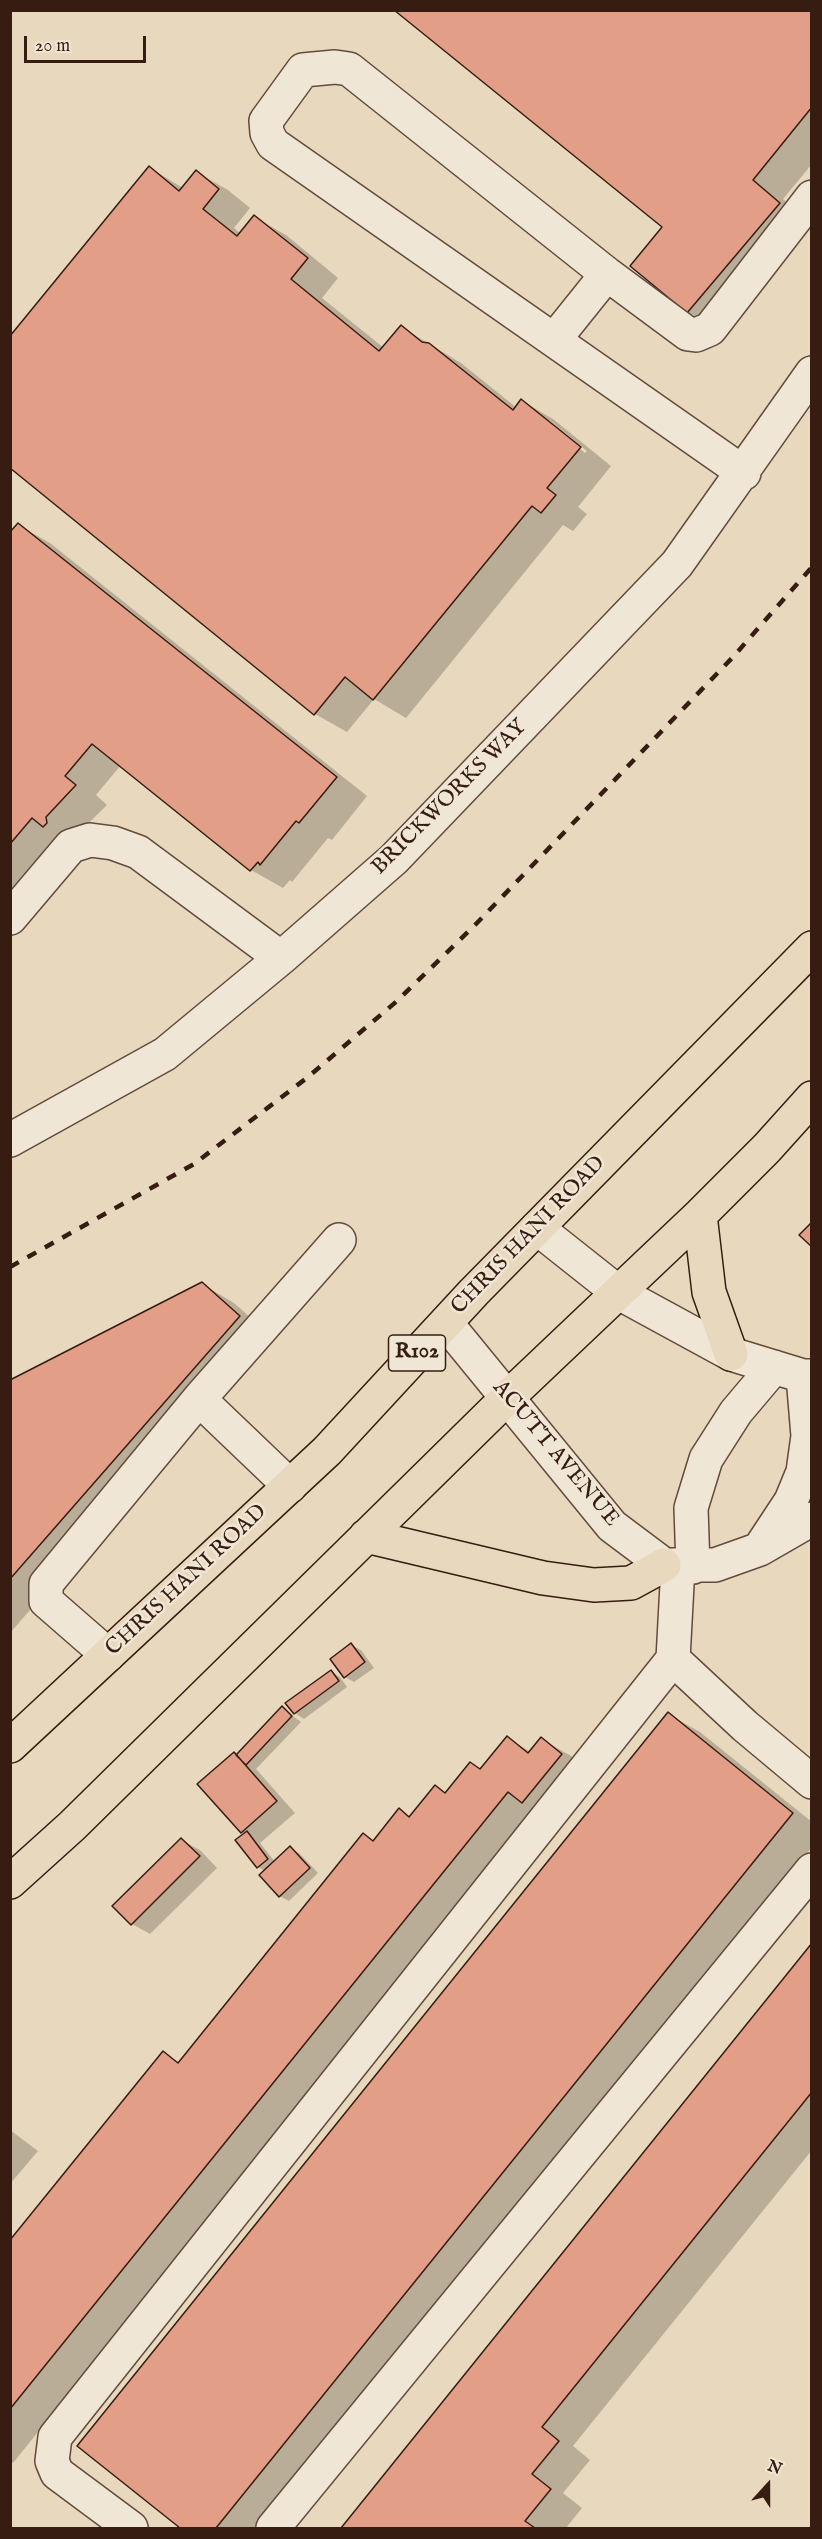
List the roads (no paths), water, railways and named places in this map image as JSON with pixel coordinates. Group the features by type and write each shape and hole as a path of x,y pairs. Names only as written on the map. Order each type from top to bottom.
{"main road":[{"name":"CHRIS HANI ROAD","path":"10,1746 327,1451 537,1228 812,948"},
{"path":"10,1882 72,1826 507,1398 700,1215 767,1148 812,1098"},
{"path":"700,1215 709,1292 731,1354"},
{"path":"366,1536 543,1578 594,1585 631,1583 678,1566"}],"street":[{"path":"744,473 273,144 267,133 266,121 303,70 334,67 349,69 607,274 688,334 710,329 812,197"},
{"path":"554,340 607,274"},
{"name":"BRICKWORKS WAY","path":"10,1140 165,1054 281,958 393,859 677,564 744,473 812,373"},
{"path":"10,918 71,846 90,840 113,843 138,852 281,958"},
{"path":"537,1228 619,1293 731,1354 796,1373"},
{"path":"108,1655 46,1601 46,1584 199,1399 339,1240"},
{"name":"ACUTT AVENUE","path":"446,1323 612,1526 678,1566"},
{"path":"760,1549 791,1501 803,1472 808,1436 796,1373"},
{"path":"131,2529 57,2473 52,2461 55,2437 673,1659 678,1566 691,1508 706,1460 736,1412 796,1373"},
{"path":"199,1399 290,1486"},
{"path":"678,1566 715,1565 760,1549 812,1519"},
{"path":"673,1659 745,1726 812,1782"},
{"path":"273,2529 812,1870"}],"railway":[{"path":"10,1267 194,1164 308,1077 397,1001 475,925 733,657 812,567"}]}
